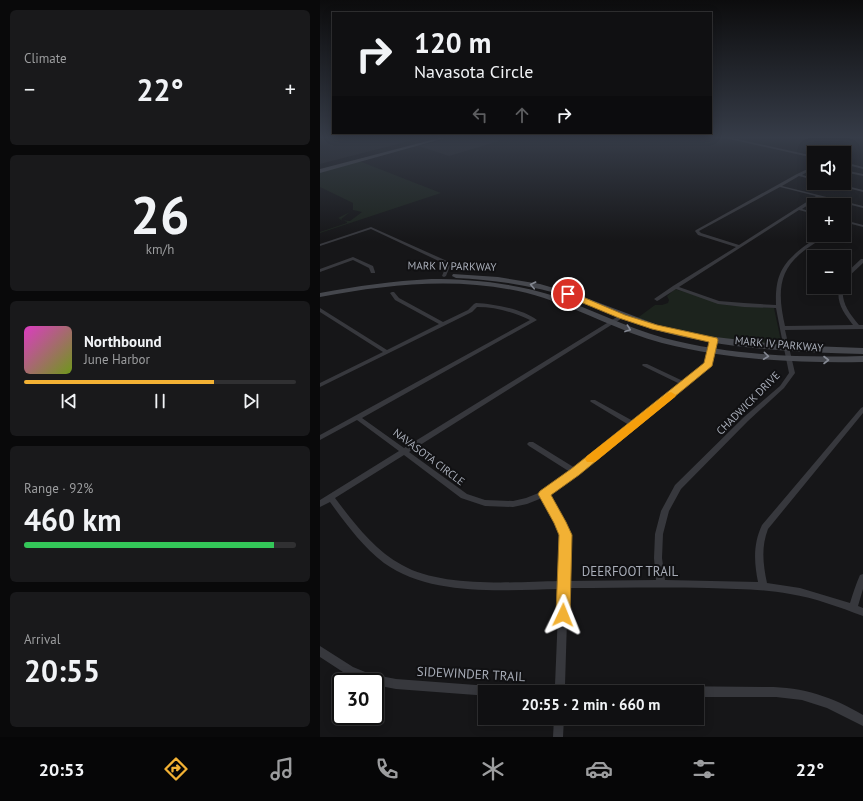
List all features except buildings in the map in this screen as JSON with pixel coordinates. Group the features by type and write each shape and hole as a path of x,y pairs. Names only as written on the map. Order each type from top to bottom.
{"main road":[{"name":"MARK IV PARKWAY","path":"320,290 382,279 444,276 505,280 534,285 568,294 622,316 655,327 714,340 743,345 787,349 863,351"},
{"name":"MARK IV PARKWAY","path":"320,294 399,283 457,282 496,285 549,297 639,333 685,345 712,350 789,358 816,360 863,359"}],"street":[{"path":"737,246 699,234 697,231 803,172"},
{"path":"851,172 863,175"},
{"path":"798,175 807,177"},
{"path":"779,186 863,207"},
{"path":"851,188 863,191"},
{"path":"657,299 737,246 819,196"},
{"path":"799,209 807,211"},
{"path":"851,223 863,226"},
{"path":"320,245 371,228 445,262 448,266 444,276"},
{"name":"CHADWICK DRIVE","path":"660,584 656,553 658,532 671,498 678,487 746,419 786,383 792,374 778,307 777,286 783,269 798,254 814,242"},
{"path":"320,271 353,258 371,267 373,272"},
{"path":"851,271 863,260"},
{"path":"675,287 724,303 778,307"},
{"path":"392,293 397,299 443,324"},
{"path":"840,294 842,306 860,327"},
{"path":"320,438 534,320 512,310 489,305 476,305 470,311 321,384"},
{"path":"321,309 387,352"},
{"path":"320,504 622,316"},
{"path":"783,328 860,327"},
{"name":"NAVASOTA CIRCLE","path":"357,417 464,496 475,500 500,504 513,504 527,501 544,494 575,472 685,384 708,364 714,340"},
{"path":"645,365 685,384"},
{"path":"593,401 634,425"},
{"path":"763,586 757,560 758,545 765,527 863,409"},
{"path":"531,444 575,472"},
{"path":"544,494 560,522 565,535 560,685"},
{"name":"DEERFOOT TRAIL","path":"331,498 355,529 388,559 410,573 433,580 485,585 660,584 763,586 792,590 863,612"},
{"path":"852,608 863,578"},
{"name":"SIDEWINDER TRAIL","path":"320,651 350,671 370,679 396,684 478,690"},
{"name":"SIDEWINDER TRAIL","path":"704,692 759,692 794,694 818,700 847,711 863,721"},
{"path":"558,737 559,725"}],"shaded area":[{"path":"320,172 388,172 441,193 320,233 347,222 343,220 350,221 362,212 353,210 353,203 320,187"},
{"path":"350,212 341,219 338,218"},
{"path":"675,289 727,305 774,308 782,346 704,336 636,319 655,305 668,303 669,300 667,296"}],"slow traffic":[{"path":"591,459 671,395"}],"route":[{"path":"563,615 566,547 565,535 560,522 544,494 575,472 708,364 714,340 655,327 622,316 568,294"}]}
